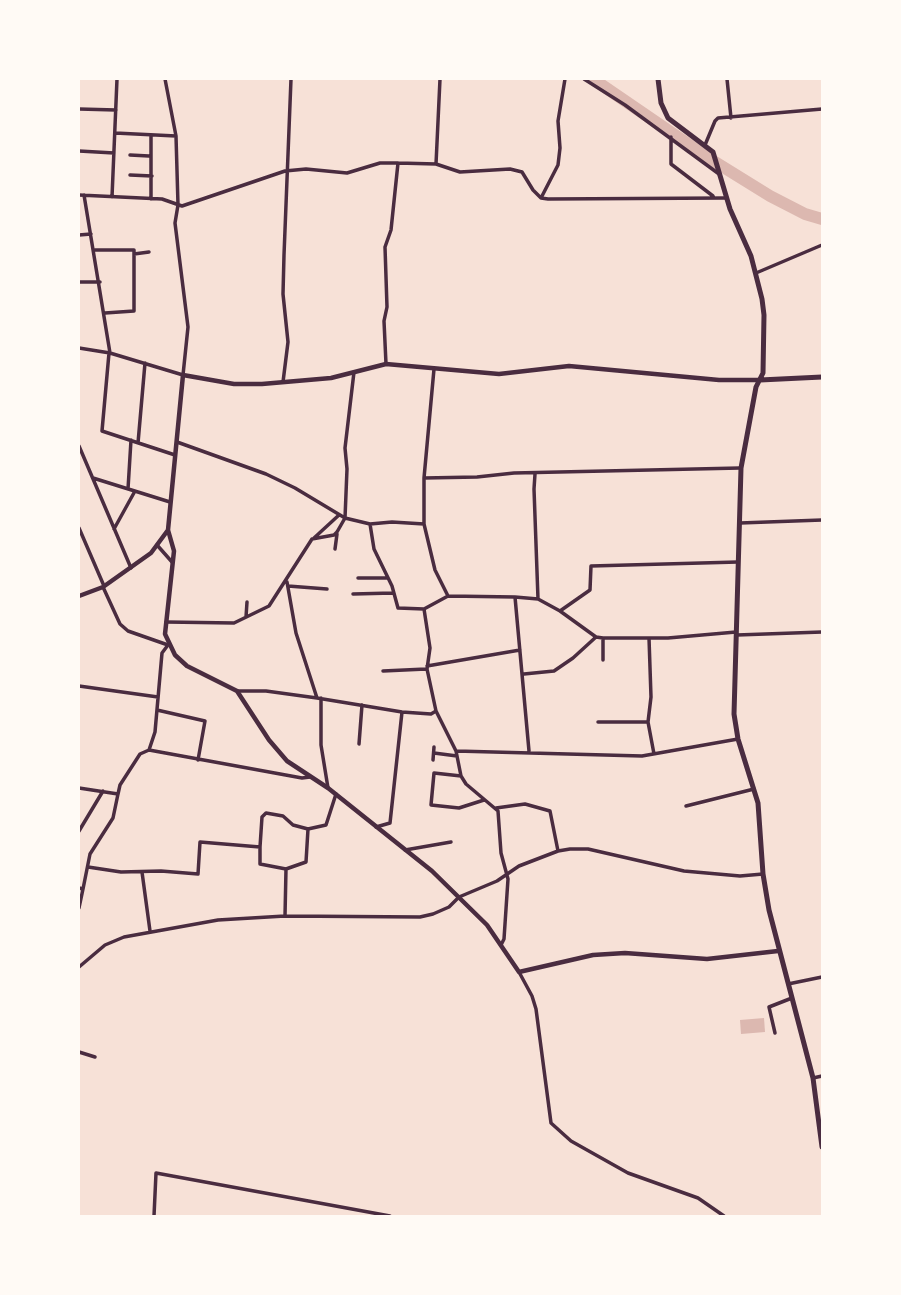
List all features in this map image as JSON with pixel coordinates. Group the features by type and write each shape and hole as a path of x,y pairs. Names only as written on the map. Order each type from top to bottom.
{"main road":[{"path":"657,79 661,103 668,118 705,145 714,156 726,198 756,273 764,315 762,373 749,420 741,468 734,714 738,739 760,816 763,874 778,951 813,1078 822,1147"},
{"path":"760,380 822,377"}],"street":[{"path":"113,197 117,79"},
{"path":"165,79 176,136 178,205 175,223 188,327 168,530 173,551 165,634 168,645 187,666 237,691 267,691 402,712 431,714 436,711"},
{"path":"283,382 288,342 283,294 285,172 291,79"},
{"path":"436,164 440,79"},
{"path":"541,198 558,166 558,121 565,79"},
{"path":"583,79 671,137 718,173"},
{"path":"727,79 731,118"},
{"path":"79,109 116,110"},
{"path":"705,145 718,118 822,109"},
{"path":"115,133 176,136"},
{"path":"150,199 151,135"},
{"path":"671,137 671,164 713,197"},
{"path":"79,151 114,153"},
{"path":"130,155 150,156"},
{"path":"176,455 102,431 109,353 100,282 82,195 162,199 178,205 285,172 306,169 347,173 380,163 398,163 436,164 460,172 510,169 522,172 541,198"},
{"path":"386,364 385,247 391,230 398,163"},
{"path":"130,175 152,176"},
{"path":"541,198 726,198"},
{"path":"79,235 91,234"},
{"path":"756,273 822,246"},
{"path":"94,250 134,250 134,311 105,313"},
{"path":"134,254 149,252"},
{"path":"79,282 100,282"},
{"path":"79,348 109,353 183,375 234,384 331,378 386,364 513,374 569,366 719,380 760,380"},
{"path":"138,443 145,363"},
{"path":"433,367 424,478 424,524 435,570 448,596"},
{"path":"335,549 337,532 345,518 345,448 354,372"},
{"path":"128,489 131,440"},
{"path":"177,442 266,474 345,518 370,524 424,524"},
{"path":"79,446 131,568"},
{"path":"424,478 741,468"},
{"path":"536,474 534,489 538,599"},
{"path":"93,478 170,502"},
{"path":"114,529 135,491"},
{"path":"166,622 234,622 269,606 287,584 312,539 339,515"},
{"path":"740,523 822,520"},
{"path":"370,524 374,549 398,608 424,609 448,596 538,599 596,637 603,638 822,632"},
{"path":"79,528 120,624 128,631 168,645"},
{"path":"79,596 104,587 131,568 151,553 168,530"},
{"path":"312,539 337,532"},
{"path":"157,545 172,562"},
{"path":"560,611 590,590 591,566 738,562"},
{"path":"358,578 388,578"},
{"path":"287,584 327,589"},
{"path":"287,584 296,633 319,698 321,745 328,788"},
{"path":"353,594 394,593"},
{"path":"515,597 529,752"},
{"path":"246,617 247,602"},
{"path":"424,609 430,648 427,667 436,711 457,753 461,776 466,784 498,811 501,853 507,874 504,939 501,947"},
{"path":"523,674 554,671 596,637"},
{"path":"603,638 603,660"},
{"path":"649,638 651,697 648,722 654,755"},
{"path":"149,750 155,732 162,653 168,645"},
{"path":"383,671 427,667 520,650"},
{"path":"390,670 390,677"},
{"path":"79,687 158,697"},
{"path":"237,691 278,752 336,794 432,871 487,925 532,996 551,1123 571,1141 628,1173 698,1198 724,1216"},
{"path":"359,744 362,705"},
{"path":"157,710 205,721 198,760"},
{"path":"376,827 390,823 402,712"},
{"path":"598,722 648,722"},
{"path":"434,753 654,755 738,739"},
{"path":"433,760 434,747"},
{"path":"79,908 90,854 113,818 120,785 139,754 149,750 302,778 310,777"},
{"path":"461,776 434,773 431,805 459,808 485,800"},
{"path":"79,788 118,793"},
{"path":"687,806 754,789"},
{"path":"80,828 103,791"},
{"path":"308,829 306,862 286,869 260,864 262,817 266,813 283,816 293,825 308,829 327,825 336,794"},
{"path":"495,808 525,804 550,811 558,851"},
{"path":"88,867 121,872 198,874 200,842 260,847"},
{"path":"405,850 451,842"},
{"path":"445,843 447,849"},
{"path":"79,967 105,945 124,937 250,916 420,917 449,907 459,897 497,881 519,866 558,851 588,849 684,871 740,876 763,874"},
{"path":"285,916 286,869"},
{"path":"142,872 150,931"},
{"path":"519,972 593,955 625,953 707,959 778,951"},
{"path":"788,984 822,977"},
{"path":"775,1033 769,1007 792,998"},
{"path":"79,1052 95,1057"},
{"path":"813,1078 822,1076"},
{"path":"154,1216 156,1173 390,1216"}],"shaded area":[{"path":"764,1018 765,1032 741,1034 740,1020"}],"waterway":[{"path":"593,79 707,157 770,196 805,214 822,219"}]}
